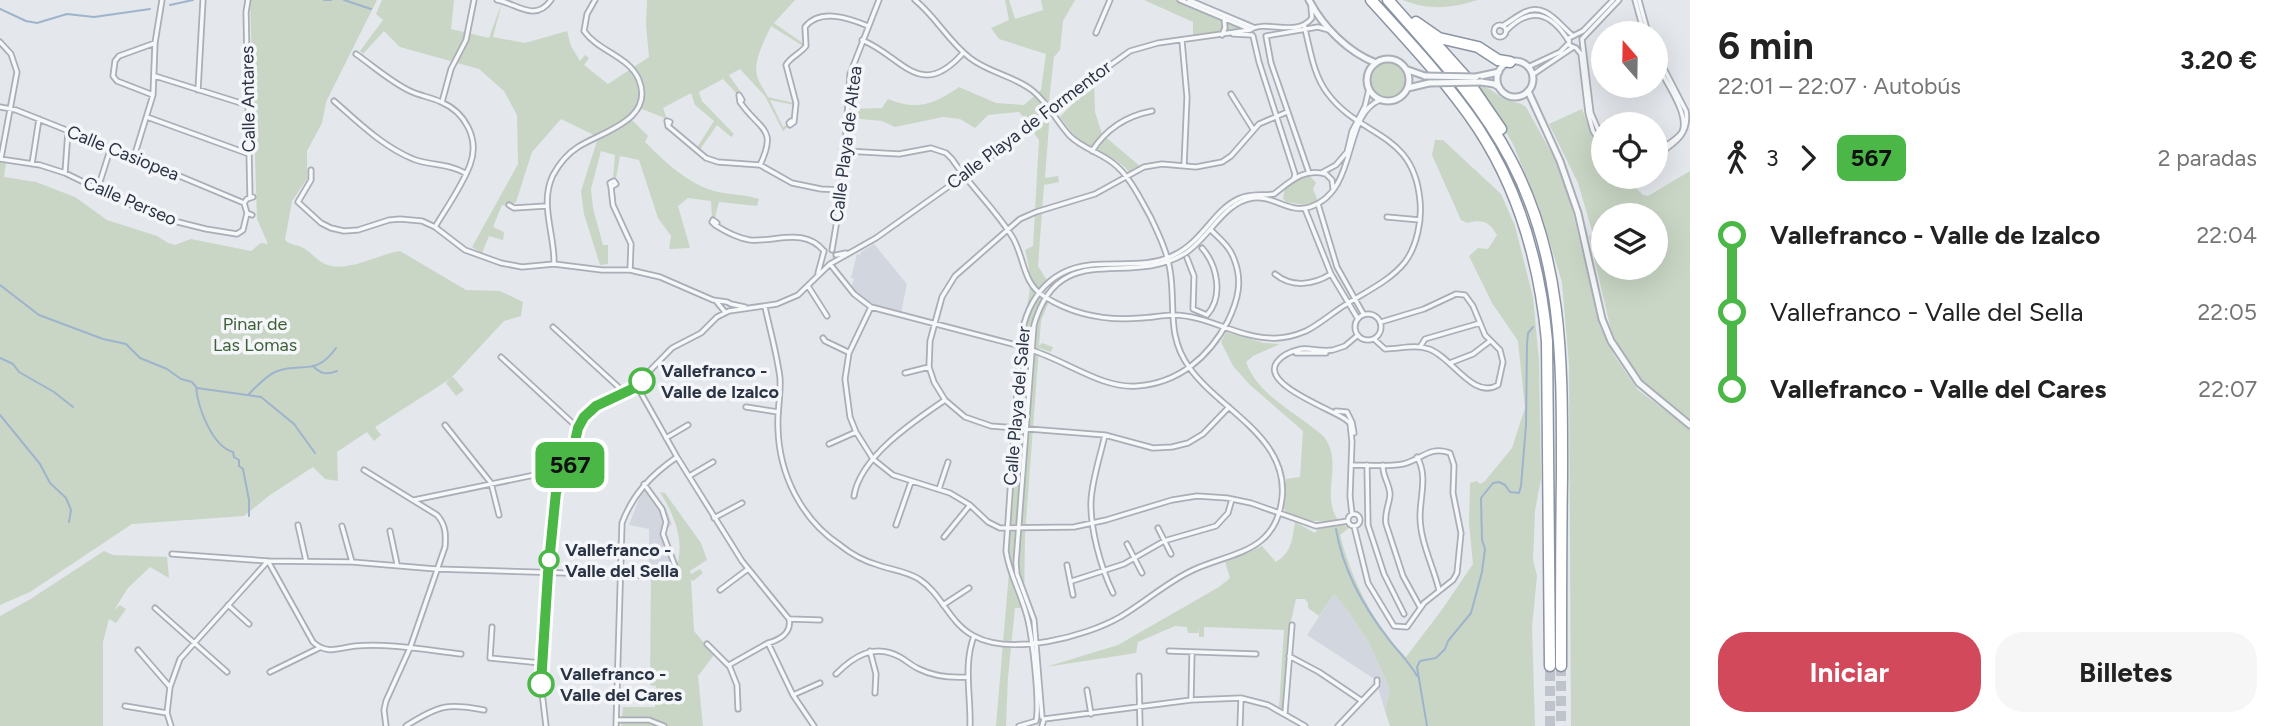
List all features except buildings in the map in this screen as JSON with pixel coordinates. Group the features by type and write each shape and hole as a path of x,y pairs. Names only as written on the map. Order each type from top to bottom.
{"highway":[{"path":"1371,0 1447,86 1479,130 1512,191 1534,257 1547,341 1555,666 1562,414 1560,341 1552,274 1537,213 1495,118 1464,75 1396,0"},
{"path":"1388,0 1464,87 1489,122 1521,181 1540,230"},
{"path":"1416,22 1439,38 1478,47 1498,60 1510,62"}],"street":[{"path":"134,157 153,95 155,43 162,0"},
{"path":"198,90 203,0"},
{"name":"Calle Antares","path":"244,203 252,197 246,12 248,0"},
{"path":"442,102 451,69 466,40 474,0"},
{"path":"497,0 508,1 531,12 547,5 551,0"},
{"path":"554,264 553,237 547,206 552,176 579,146 625,123 639,104 642,88 629,65 601,48 584,31 587,13 595,0"},
{"name":"Calle Playa de Altea","path":"832,250 846,151 850,74 879,0"},
{"path":"765,307 780,379 779,446 784,470 801,505 829,537 858,556 917,578 933,591 958,624 974,636 1000,644 1034,645 1112,621 1195,569 1239,555 1254,547 1267,534 1279,513 1282,490 1278,467 1268,447 1190,368 1176,340 1168,260 1150,216 1125,176 1110,160 1078,144 1036,93 981,66 963,53 915,0"},
{"path":"1096,33 1100,29 1110,0"},
{"path":"1180,0 1266,36 1305,27 1312,18 1310,1"},
{"path":"1189,0 1252,32 1294,178"},
{"path":"1528,67 1560,52 1574,35 1583,31 1616,0"},
{"path":"1532,75 1581,42 1616,0"},
{"path":"1637,0 1643,21"},
{"path":"1310,1 1332,31 1355,52 1369,71"},
{"path":"1591,113 1581,42 1574,35 1551,15 1540,10 1524,12 1495,28 1496,36 1504,37 1506,32 1527,16 1538,14 1549,19 1581,54 1591,125"},
{"path":"793,122 796,103 786,65 789,59 801,53 806,46 805,27 810,21 827,16 868,26"},
{"path":"1222,35 1226,28 1224,18"},
{"path":"1502,26 1506,32"},
{"path":"1252,32 1263,27 1318,27 1332,31"},
{"path":"1263,27 1271,63 1308,173"},
{"path":"1187,258 1194,276 1193,309 1199,316 1224,328 1262,338 1291,336 1310,329 1385,280 1405,261 1416,238 1420,220 1416,181 1407,160 1391,141 1359,122 1336,104 1326,92 1319,78 1305,27"},
{"name":"Calle Playa de Formentor","path":"818,274 832,263 876,239 1007,145 1048,110 1130,51 1158,43 1252,32"},
{"path":"862,40 912,72 936,73 954,63 963,53"},
{"path":"1182,41 1187,96 1184,166"},
{"path":"0,42 11,54 18,72 0,159"},
{"path":"153,95 117,81 113,76 115,61 119,56 155,43"},
{"path":"1355,52 1376,63"},
{"path":"356,54 410,91 442,102 464,119 473,142 473,154 466,173 435,227"},
{"path":"1380,100 1369,89 1369,71 1376,63 1389,59 1396,60 1406,69 1424,76 1479,80 1494,84 1507,95 1518,96 1528,91 1532,75 1528,67 1520,62 1510,62 1499,72 1479,80 1429,83 1408,88"},
{"path":"1369,89 1365,106 1359,122 1345,169 1333,190 1318,204 1305,209 1284,205 1280,198 1282,188 1294,178 1308,173 1321,173 1342,159 1359,122 1370,106 1380,100 1399,99 1410,82 1406,69"},
{"path":"1499,72 1499,87"},
{"path":"155,76 248,105"},
{"path":"1668,76 1688,120 1684,134 1678,142 1668,147"},
{"path":"1668,84 1684,118 1681,133 1668,145"},
{"path":"1528,91 1537,116 1560,161 1578,213 1602,319 1611,341 1639,383 1690,425"},
{"path":"1231,94 1254,129"},
{"path":"1518,96 1537,116"},
{"path":"334,101 401,154 418,161 443,163 466,173"},
{"path":"740,102 768,136 769,143 760,165"},
{"name":"Calle Casiopea","path":"0,107 111,147 244,203"},
{"path":"1092,151 1099,139 1111,129 1131,117 1152,111"},
{"path":"1229,407 1203,434 1188,443 1172,447 1153,448 1105,435 977,423 955,410 934,382 929,367 930,341 942,298 955,276 1020,219 1095,194 1125,176 1154,164 1196,167 1222,162 1254,129 1287,112"},
{"path":"147,117 249,154"},
{"path":"32,164 39,119"},
{"path":"668,126 706,158 718,162 760,165 792,183 842,190"},
{"path":"65,173 68,131"},
{"path":"98,188 111,147"},
{"path":"846,151 899,154 931,148 946,153 1013,239 1027,279 1039,293 1069,310 1118,319 1210,314 1217,284 1211,262 1202,248"},
{"name":"Calle Perseo","path":"0,159 65,173 170,220 233,235 243,230 249,214 244,203"},
{"path":"312,170 311,180 298,202 321,223 344,231 358,230 389,220 422,221 435,227 466,250 484,258 522,267 554,264 602,270 630,270 660,277 716,302 724,310 765,307 788,300 808,286 818,274 824,251"},
{"path":"1321,173 1330,177 1333,190"},
{"path":"611,187 612,205 631,244 630,270"},
{"name":"Calle Playa del Saler","path":"1034,645 1026,610 1007,561 1006,528 1022,326 1029,307 1039,293 1059,275 1079,267 1168,260 1192,244 1228,205 1239,198 1253,194 1274,194 1282,188"},
{"name":"Calle Playa del Saler","path":"1040,722 1034,620 1017,574 1031,349 1034,325 1045,297 1062,280 1080,271 1154,266 1194,248 1230,208 1241,201 1261,198 1284,205"},
{"path":"1318,204 1337,267 1364,315"},
{"path":"509,205 514,208 547,206"},
{"path":"1305,209 1332,275 1358,318"},
{"path":"1387,217 1420,220"},
{"path":"715,225 739,238 753,240 795,236 819,245 824,251"},
{"path":"1020,347 1028,343 1031,349 1097,379 1133,387 1158,384 1190,368 1211,349 1237,300 1239,277 1231,252 1211,230"},
{"path":"824,251 832,250 836,255 832,263"},
{"name":"Calle Playa de Formentor","path":"836,255 852,252"},
{"path":"822,260 832,263 854,294 871,307 1020,347 1025,354 1031,349"},
{"path":"1275,274 1287,281 1304,284 1332,275"},
{"path":"808,286 827,316"},
{"path":"1374,339 1385,349 1420,347 1442,355 1477,387 1495,388 1499,381 1503,362 1500,350 1485,335 1470,299 1461,294 1381,322"},
{"path":"716,302 754,308"},
{"path":"723,302 724,310"},
{"path":"546,726 541,663 556,492 569,468 578,428 584,417 596,406 636,386 672,348 701,332 731,304"},
{"path":"871,307 849,352 845,379 846,396 856,432 873,459 893,475 939,489 970,505 988,522 1000,528 1052,529 1093,524 1172,500 1197,496 1233,499 1316,526 1348,521 1354,526 1366,578 1389,620 1394,626 1407,627 1420,607 1453,580 1457,573 1461,533 1453,492 1454,458 1450,453 1438,450 1426,452 1405,464 1351,465"},
{"path":"1364,315 1374,315 1381,322 1381,332 1374,339 1365,340 1358,335 1355,327 1358,318 1364,315"},
{"path":"1420,347 1425,339 1480,323"},
{"path":"553,327 625,393"},
{"path":"1348,521 1352,514 1350,424 1282,384 1275,377 1275,365 1287,354 1302,349 1322,352 1333,350 1345,346 1358,335"},
{"path":"823,338 849,352"},
{"path":"1450,363 1473,354 1490,341"},
{"path":"501,357 578,428"},
{"path":"905,373 929,367"},
{"path":"636,386 714,518 748,569 789,619 786,634 729,665"},
{"path":"854,496 860,475 873,459 912,423 945,400"},
{"path":"746,407 778,412"},
{"path":"445,425 491,484 499,514"},
{"path":"666,438 688,425"},
{"path":"829,444 856,432"},
{"path":"1105,435 1091,500 1102,571 1113,593"},
{"path":"616,726 622,523 636,493 660,469 677,457"},
{"path":"1417,457 1423,482 1420,527 1439,590"},
{"path":"939,489 948,461"},
{"path":"690,476 713,462"},
{"path":"1367,465 1368,526 1384,574 1404,614"},
{"path":"1383,466 1382,472 1390,494 1386,524 1403,576 1420,607"},
{"path":"412,501 569,468"},
{"path":"364,470 437,515 445,527 445,548 410,648 386,701 386,726"},
{"path":"896,525 911,482"},
{"path":"172,554 268,561 397,564 436,569 662,576 675,566 663,534 666,522 662,509 644,484"},
{"path":"1072,581 1135,558 1164,541 1216,526 1228,513 1233,499"},
{"path":"714,518 742,503"},
{"path":"944,537 970,505"},
{"path":"1352,514 1359,515 1360,519 1354,526"},
{"path":"298,525 306,561"},
{"path":"342,526 352,562"},
{"path":"1158,528 1171,554"},
{"path":"390,531 397,564"},
{"path":"1127,544 1142,573"},
{"path":"171,726 167,713 170,687 180,659 268,561"},
{"path":"268,561 313,642 319,648 328,651 355,646 410,648 461,654"},
{"path":"1067,565 1073,595"},
{"path":"720,590 748,569"},
{"path":"943,605 969,588"},
{"path":"228,605 249,624"},
{"path":"155,608 227,672"},
{"path":"789,619 820,620"},
{"path":"1285,713 1292,625"},
{"path":"492,627 490,658 541,663"},
{"path":"971,726 968,657 974,636"},
{"path":"768,643 793,695 814,726"},
{"path":"707,644 729,665 737,685 738,709"},
{"path":"271,672 319,648"},
{"path":"138,650 170,687"},
{"path":"835,674 856,657 870,651 891,653 940,677 968,677"},
{"path":"870,651 876,674 875,693"},
{"path":"1169,651 1256,654"},
{"path":"1191,701 1192,652"},
{"path":"1289,656 1319,672 1362,701"},
{"path":"1139,676 1140,726"},
{"path":"1338,726 1377,685 1377,680"},
{"path":"793,695 820,683"},
{"path":"1087,690 1091,713"},
{"path":"1240,726 1241,698"},
{"path":"1019,726 1091,713 1241,698 1258,701 1305,726"},
{"path":"406,726 432,710 455,704 484,710"},
{"path":"125,706 167,713"},
{"path":"617,720 649,720 664,726"}],"shaded area":[{"path":"874,244 907,284 901,313 874,305 851,288 857,254 860,255"},
{"path":"649,486 666,508 672,524 664,532 673,566 667,572 659,574 649,573 649,529 629,525 640,496"},
{"path":"1334,594 1368,641 1390,689 1385,711 1378,688 1382,684 1307,635"}],"green space":[{"name":"Pinar de Las Lomas","path":"250,0 377,0 326,102 322,123 307,151 307,179 292,201 285,240 302,247 320,261 341,267 400,251 466,290 500,291 523,302 521,316 504,321 451,378 464,390 456,396 446,383 450,379 375,427 381,435 374,441 367,432 337,452 338,481 325,479 313,467 244,516 132,524 30,592 0,605 0,161 6,162 4,177 36,182 75,197 107,220 157,236 168,243 175,245 191,239 251,251 261,243 268,244 257,219"},
{"path":"382,0 454,0 451,29 489,38 502,2 493,37 525,43 567,31 571,46 580,61 585,55 589,58 584,65 608,84 649,57 647,0 795,0 774,23 804,44 803,46 771,26 760,50 756,70 768,97 794,103 770,100 783,127 790,125 783,131 765,96 740,69 729,75 742,94 738,95 723,79 699,92 702,101 734,134 731,137 717,125 699,151 696,149 714,121 695,105 691,93 663,108 667,119 642,109 632,120 648,136 645,142 685,177 714,191 759,199 757,206 719,202 715,217 712,218 711,201 688,198 678,206 690,248 669,249 671,236 658,218 639,160 620,156 616,178 613,179 615,155 601,151 591,189 603,245 608,245 608,264 600,265 584,214 581,191 597,141 592,134 561,119 532,152 516,202 510,206 502,205 493,227 504,232 503,240 489,236 482,253 472,247 518,164 517,115 504,91 479,69 400,47 384,31 363,54 360,51 383,20 376,14"},
{"path":"1005,0 1009,0 1015,19 1043,10 1041,0 1075,0 1063,21 1060,50 1054,57 1049,101 1052,104 1029,123 1019,112 988,115 975,128 960,119 943,117 895,127 882,121 850,118 850,109 882,108 888,99 908,105 925,104 942,98 959,87 996,103 1024,105 1041,90 1046,54 999,39 991,28 1009,20"},
{"path":"1144,0 1177,0 1239,28 1193,35 1193,22"},
{"path":"1403,0 1478,0 1440,7 1422,6"},
{"path":"1388,63 1400,69 1406,81 1400,93 1388,99 1376,93 1370,81 1376,69"},
{"path":"1094,80 1095,112 1102,134 1141,167 1129,172 1113,158 1079,139 1060,117"},
{"path":"1478,86 1526,107 1556,161 1571,205 1600,327 1616,358 1638,390 1690,429 1690,726 1571,726 1569,365 1562,282 1539,208 1513,144"},
{"path":"1582,109 1591,132 1591,189 1637,189 1648,196 1660,189 1668,189 1668,184 1690,171 1690,421 1664,402 1632,368 1610,326 1599,280 1668,280 1668,203 1591,203 1591,227 1578,183 1549,124"},
{"path":"1050,112 1045,178 1058,176 1059,182 1044,185 1038,266 1048,282 1040,291 1050,299 1041,321 1039,346 1042,343 1053,347 1051,352 1039,348 1025,535 1024,608 1015,608 1006,726 996,726 1009,572 1006,554 1019,347 1030,289 1025,250 1033,246 1039,140 1030,128"},
{"path":"1435,140 1443,140 1501,194 1515,226 1533,297 1539,361 1541,479 1535,511 1533,560 1537,576 1532,627 1535,726 1390,726 1385,711 1390,689 1368,641 1334,594 1319,616 1308,608 1305,599 1296,599 1289,630 1284,710 1279,707 1284,630 1204,627 1204,637 1199,637 1199,627 1198,633 1188,633 1187,627 1175,626 1138,642 1136,653 1046,667 1118,645 1219,587 1230,578 1225,562 1262,546 1276,562 1288,550 1295,522 1315,533 1318,529 1343,525 1350,527 1340,535 1357,585 1383,630 1406,657 1441,611 1473,564 1469,523 1470,483 1477,481 1480,484 1485,481 1512,448 1525,408 1518,341 1492,303 1469,256 1478,248 1488,249 1497,235 1485,222 1467,223 1461,220 1432,155"},
{"path":"1310,176 1316,183 1313,189 1318,201 1305,205 1286,202 1283,198 1285,188 1299,178"},
{"path":"1226,332 1264,343 1280,344 1246,362 1264,389 1324,437 1330,447 1331,500 1338,520 1300,519 1287,513 1284,508 1286,479 1300,477 1303,431 1250,385 1233,366 1221,342"},
{"path":"660,492 665,493 701,543 707,560 690,571 691,574 700,569 703,573 693,581 691,579 694,631 714,655 698,676 703,726 621,726 623,707 655,707 656,686 650,685 651,577 661,577 676,568 680,548 674,519"},
{"path":"104,551 113,555 167,557 169,578 150,567 128,588 114,610 120,605 126,609 116,623 109,619 103,642 103,726 0,726 0,616"}],"waterway":[{"path":"170,5 193,0"},
{"path":"324,0 331,0"},
{"path":"344,0 371,9"},
{"path":"0,9 37,23 67,14 94,17 150,9"},
{"path":"0,285 39,315 103,339 126,344 140,358 192,382 197,388 261,397 294,424 315,453"},
{"path":"1427,726 1417,667 1420,661 1436,658 1471,613 1485,549 1482,540 1481,498 1493,483 1499,482 1510,492 1519,493 1521,486 1526,425 1527,344 1528,333 1533,327"},
{"path":"249,394 275,372 314,366 321,363 336,348"},
{"path":"0,358 13,364 19,372 54,392 73,407"},
{"path":"314,367 324,373 337,371"},
{"path":"196,387 207,425 219,442 233,452 243,469 249,516"},
{"path":"0,415 40,464 50,483 66,498 71,510 69,522"},
{"path":"1336,529 1349,574 1363,602 1417,676"}],"tunnel":[{"path":"1550,666 1550,726"},
{"path":"1561,666 1561,726"}],"bus line":[{"name":"567","path":"541,684 552,514 556,492 569,468 578,428 584,417 596,406 632,389 642,381"}],"place":[{"name":"Vallefranco - Valle de Izalco","path":"642,381"},
{"name":"Vallefranco - Valle del Sella","path":"549,560"},
{"name":"Vallefranco - Valle del Cares","path":"541,684"}]}
